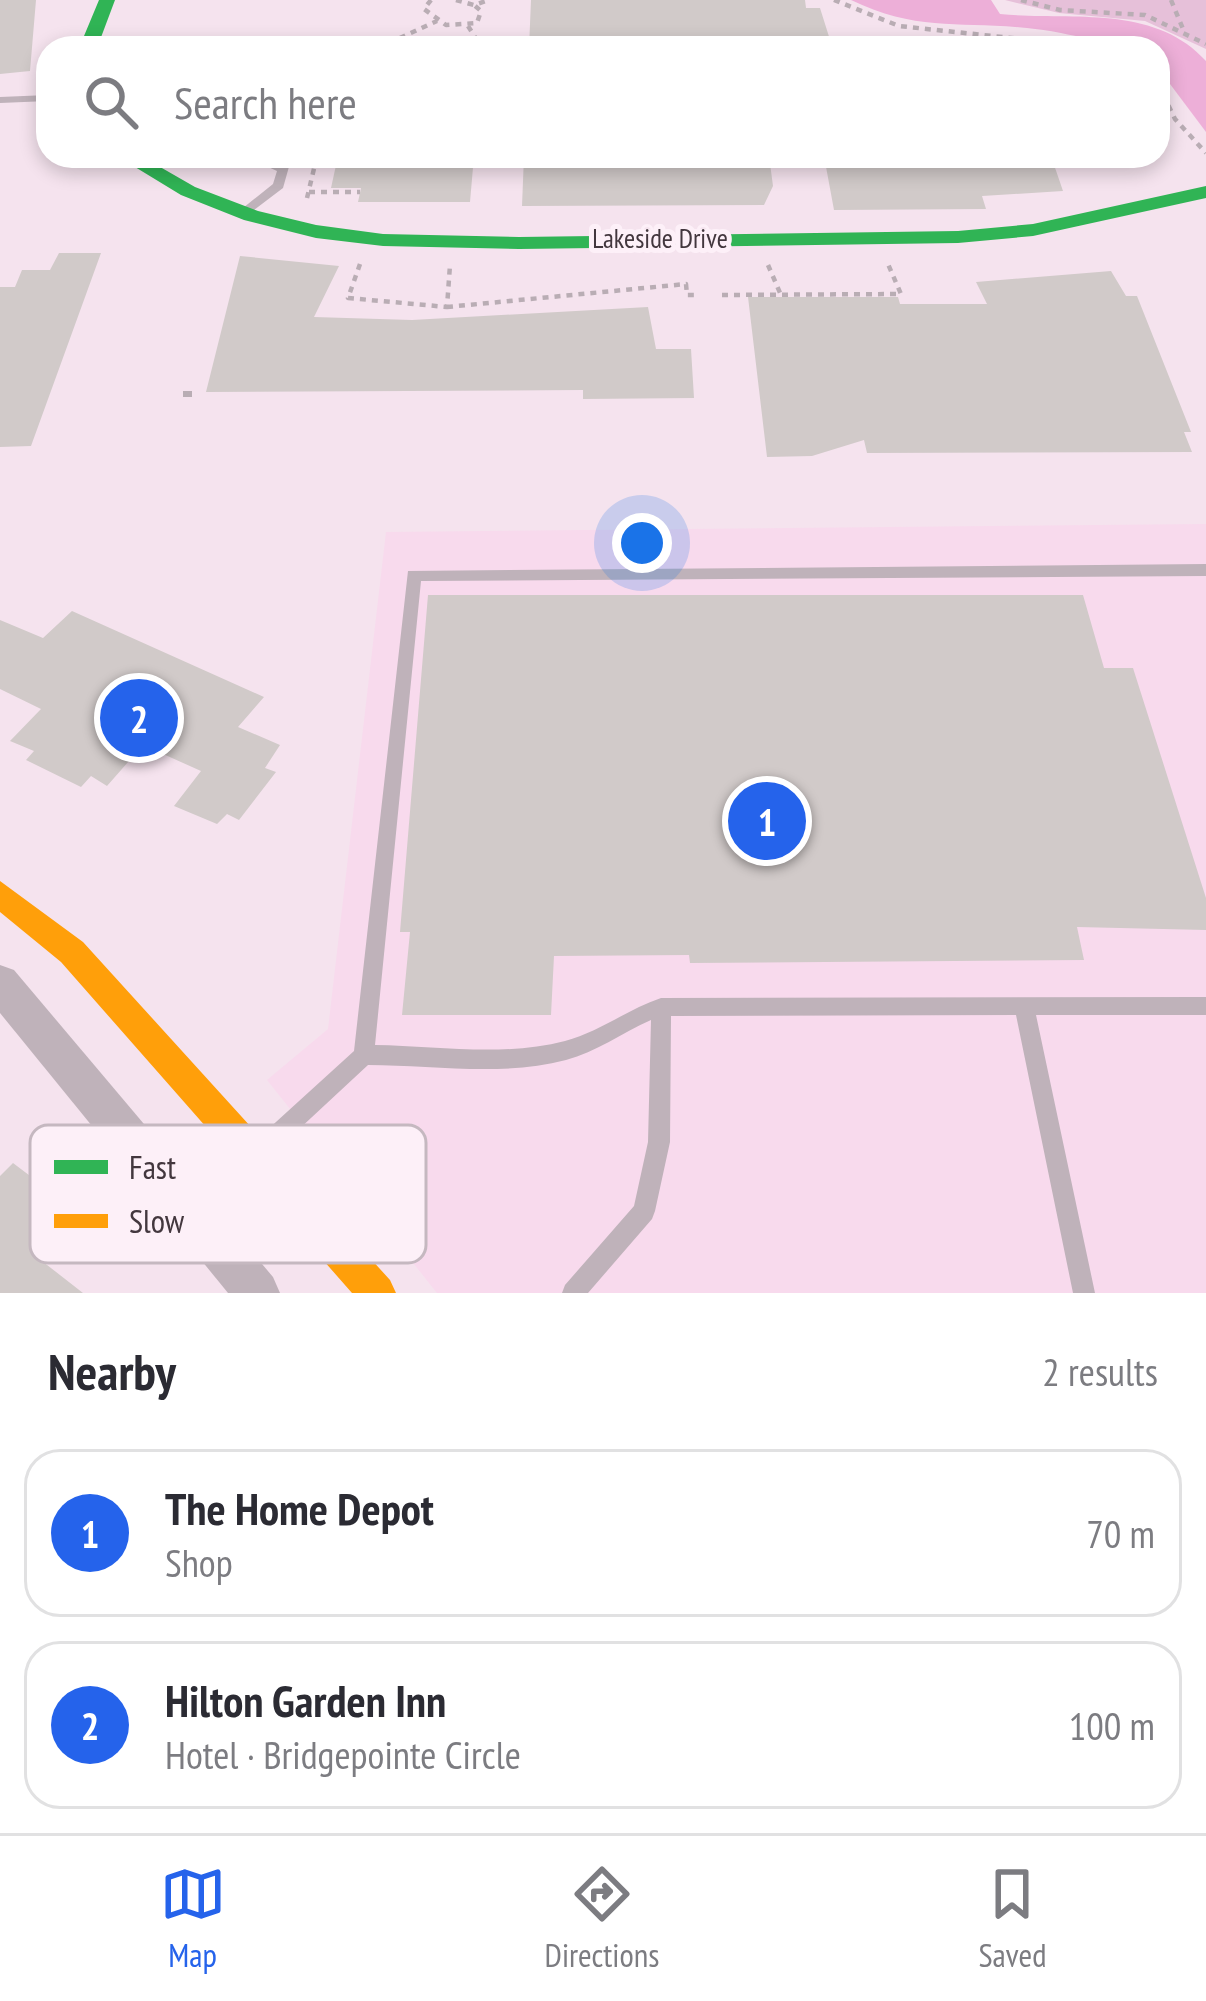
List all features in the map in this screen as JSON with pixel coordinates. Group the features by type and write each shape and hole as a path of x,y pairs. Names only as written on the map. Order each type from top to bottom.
{"street":[{"path":"93,36 107,0"},
{"name":"Lakeside Drive","path":"144,168 166,184 242,215 332,234 418,240 958,237 1033,230 1206,192"},
{"path":"0,894 16,912 73,952 226,1125"},
{"path":"0,983 118,1125"},
{"path":"232,1263 257,1293"},
{"path":"350,1263 377,1293"}],"lane":[{"path":"0,100 36,98"},
{"path":"242,215 279,185 283,168"},
{"path":"287,1125 364,1054 413,575 1206,570"},
{"path":"364,1054 555,1054 598,1041 627,1017 661,1007 1206,1006"},
{"path":"573,1293 644,1211 659,1142 661,1007"},
{"path":"1024,1007 1084,1293"}],"path":[{"path":"428,0 424,8 436,21"},
{"path":"457,0 474,5 489,0"},
{"path":"834,0 859,15 912,32 1018,36"},
{"path":"1021,0 1060,10 1145,15 1206,44"},
{"path":"1171,0 1173,16 1189,34"},
{"path":"404,36 436,21 468,26 482,17 474,5"},
{"path":"468,26 474,36"},
{"path":"1170,106 1187,137 1206,153"},
{"path":"303,213 314,168"},
{"path":"308,192 360,192"},
{"path":"362,261 348,298 447,307 686,284 687,295 698,295"},
{"path":"722,295 901,294 888,264"},
{"path":"447,307 450,265"},
{"path":"768,265 781,295"},
{"path":"183,394 201,394"}],"shaded area":[{"path":"851,0 991,0 1000,14 1109,18 1161,30 1185,43 1206,61 1206,132 1170,84 1170,36 1076,36 918,21"},
{"path":"1005,0 1206,0 1206,49 1145,21 1059,13"},
{"path":"1206,524 1206,1293 437,1293 413,1263 426,1263 426,1125 303,1125 267,1080 328,1029 386,532"}],"building":[{"path":"0,0 36,0 30,71 0,74"},
{"path":"531,0 805,0 806,8 820,8 829,36 530,36"},
{"path":"335,168 473,168 470,202 358,202 361,188 331,188"},
{"path":"524,168 771,168 773,186 764,205 522,206"},
{"path":"826,168 1055,168 1063,191 982,196 986,209 834,210"},
{"path":"59,253 101,253 31,446 0,447 0,287 15,287 22,270 50,270"},
{"path":"240,256 339,266 314,317 412,320 648,307 656,349 691,349 694,398 583,399 583,390 206,392"},
{"path":"1111,271 1126,296 1137,296 1191,432 1184,432 1192,452 867,453 864,440 812,456 767,457 748,297 898,297 900,304 987,304 976,282"},
{"path":"428,595 1083,595 1104,668 1133,668 1206,898 1206,930 1077,927 1084,960 690,963 689,955 554,956 551,1015 402,1015 410,932 400,932"},
{"path":"72,611 264,697 238,727 280,745 265,768 276,772 239,820 227,814 217,824 174,806 201,771 143,745 107,786 91,776 81,787 26,760 34,751 10,741 41,709 0,689 0,620 43,638"},
{"path":"13,1163 30,1176 30,1263 45,1263 83,1293 0,1293 0,1176"}],"traffic: fast":[{"path":"93,36 107,0"},
{"path":"148,168 188,191 251,216 316,231 450,243 958,237 1033,230 1206,192"}],"traffic: slow":[{"path":"0,894 72,952 227,1125"},
{"path":"350,1263 377,1293"}],"place":[{"name":"Hilton Garden Inn","path":"139,718"},
{"name":"The Home Depot","path":"767,821"}]}
